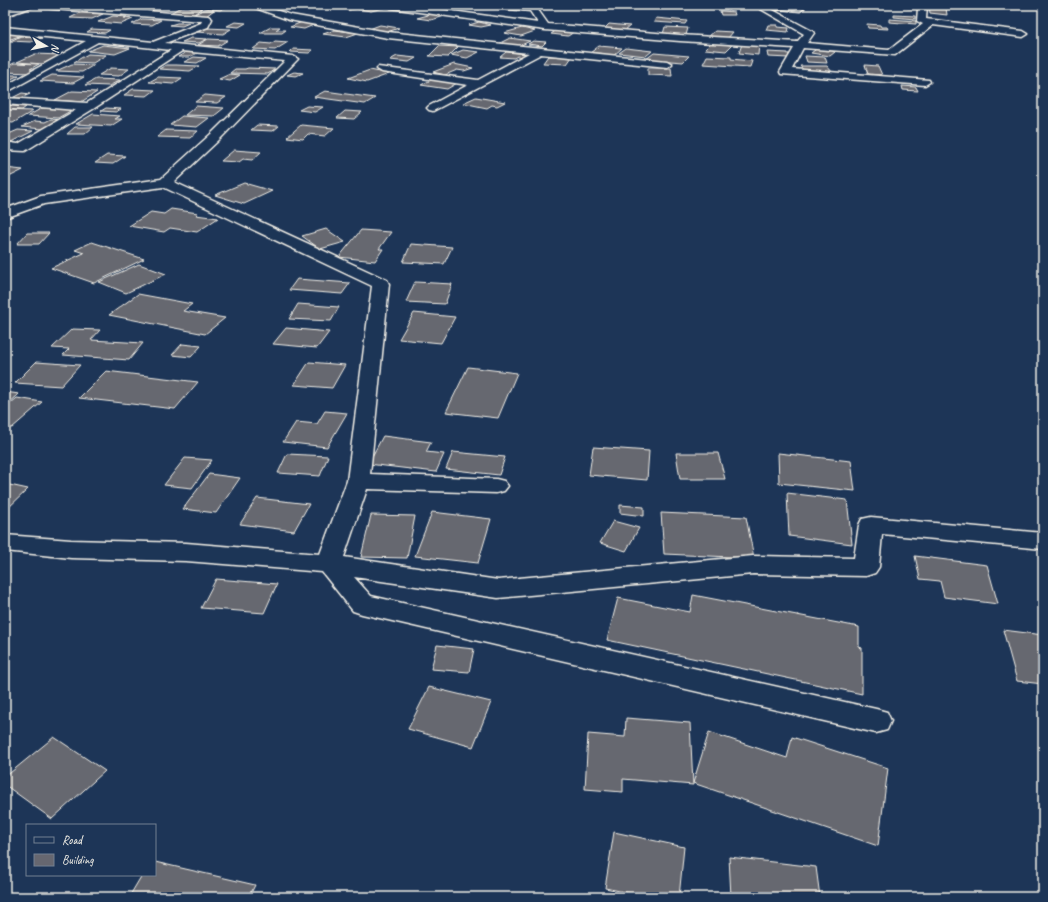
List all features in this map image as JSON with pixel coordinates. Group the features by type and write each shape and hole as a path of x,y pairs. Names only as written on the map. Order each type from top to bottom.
{"street":[{"path":"5,13 34,5"},
{"path":"42,5 93,6 208,19 205,25 153,45"},
{"path":"251,5 289,17 388,35 667,64"},
{"path":"391,5 544,27 891,53 931,22"},
{"path":"499,5 538,7 544,27"},
{"path":"758,5 809,33 800,45 785,72 925,82"},
{"path":"767,5 800,8"},
{"path":"911,5 923,6 921,21 1023,34"},
{"path":"5,30 293,59 216,136 165,183"},
{"path":"433,108 580,30"},
{"path":"5,90 95,40"},
{"path":"5,146 20,148 89,107 180,48"},
{"path":"382,69 479,84"},
{"path":"5,101 89,107"},
{"path":"5,214 41,200 165,183 382,284 358,481 329,564"},
{"path":"358,481 496,486"},
{"path":"5,543 71,549 186,552 329,564 498,589 753,565 866,567 871,525 1043,541"},
{"path":"329,564 362,604 876,721"}],"building":[{"path":"133,5 156,5 149,9 127,8"},
{"path":"204,5 230,6 220,10 197,7"},
{"path":"429,5 468,5 454,10 425,7"},
{"path":"334,6 369,6 349,10"},
{"path":"371,6 384,8 371,11 358,9"},
{"path":"929,7 946,8 947,15 930,13"},
{"path":"179,8 202,8 194,14 170,13"},
{"path":"203,10 214,10 206,16 192,15"},
{"path":"720,11 734,12 735,15 721,15"},
{"path":"80,13 103,14 92,19 70,18"},
{"path":"432,14 445,16 431,20 417,18"},
{"path":"894,15 915,16 915,19 894,17"},
{"path":"113,16 133,19 121,24 98,22"},
{"path":"656,18 687,21 685,24 654,22"},
{"path":"142,19 161,20 152,25 132,24"},
{"path":"889,19 916,21 916,24 889,22"},
{"path":"235,22 246,23 239,27 227,26"},
{"path":"302,22 316,24 304,29 290,27"},
{"path":"479,22 491,25 481,27 469,25"},
{"path":"177,23 189,23 182,26 170,25"},
{"path":"609,24 630,26 625,30 604,29"},
{"path":"867,24 880,25 881,27 887,27 888,29 868,28"},
{"path":"380,25 399,28 387,32 369,29"},
{"path":"768,25 777,25 777,27 789,28 788,32 766,30"},
{"path":"271,27 280,27 276,30 286,30 282,33 260,33"},
{"path":"665,27 688,28 686,35 663,34"},
{"path":"206,28 231,29 223,34 197,32"},
{"path":"522,28 535,31 521,36 504,33"},
{"path":"560,28 577,30 568,36 551,34"},
{"path":"92,29 110,30 105,33 87,32"},
{"path":"335,30 358,33 346,37 323,34"},
{"path":"715,31 733,32 728,38 709,36"},
{"path":"5,33 22,35 5,41"},
{"path":"21,36 42,38 31,42 10,41"},
{"path":"191,38 207,39 199,43 182,42"},
{"path":"510,38 530,41 519,46 500,43"},
{"path":"208,39 228,40 218,46 198,45"},
{"path":"275,41 288,42 275,50 253,49 261,43 271,44"},
{"path":"533,41 546,42 542,46 528,44"},
{"path":"711,43 732,45 726,51 705,49"},
{"path":"742,44 759,45 758,55 739,53"},
{"path":"103,45 130,48 115,54 88,51"},
{"path":"439,46 458,47 448,57 429,56"},
{"path":"599,46 622,48 613,56 590,53"},
{"path":"819,47 829,48 827,50 835,52 830,56 811,53"},
{"path":"626,48 652,51 646,56 619,53"},
{"path":"293,49 313,50 309,53 290,52"},
{"path":"463,50 479,52 467,58 451,55"},
{"path":"188,51 200,52 189,57 178,57"},
{"path":"506,52 527,54 523,57 517,56 514,58 500,57"},
{"path":"767,52 788,53 789,58 768,57"},
{"path":"654,53 689,56 683,62 646,59"},
{"path":"35,54 61,55 43,64 17,62"},
{"path":"88,54 106,55 93,63 74,62"},
{"path":"397,56 416,58 409,62 390,60"},
{"path":"548,56 572,57 567,64 543,63"},
{"path":"707,56 731,57 731,59 752,61 750,67 703,64"},
{"path":"805,56 825,57 827,63 807,62"},
{"path":"194,57 206,58 197,63 184,62"},
{"path":"14,63 39,64 30,69 37,69 31,73 5,72 5,68"},
{"path":"72,64 94,65 82,72 56,71"},
{"path":"454,64 473,68 464,71 457,70 445,75 433,72"},
{"path":"166,65 199,66 190,71 159,69"},
{"path":"865,65 878,66 882,75 868,74"},
{"path":"800,66 827,66 833,73 806,73"},
{"path":"111,68 129,69 119,76 99,75"},
{"path":"648,68 671,68 672,76 648,75"},
{"path":"235,69 275,69 268,74 230,73"},
{"path":"370,70 389,74 367,82 348,78"},
{"path":"294,72 303,73 296,76 287,75"},
{"path":"230,74 240,75 230,81 219,79"},
{"path":"5,75 19,75 5,82"},
{"path":"52,75 84,77 73,83 40,81"},
{"path":"158,77 182,78 173,84 149,82"},
{"path":"96,79 120,80 109,86 85,85"},
{"path":"433,79 459,82 447,89 421,85"},
{"path":"902,86 916,87 918,91 903,90"},
{"path":"133,89 155,90 147,96 124,95"},
{"path":"72,91 97,92 81,102 55,100"},
{"path":"325,91 375,98 365,104 314,97"},
{"path":"22,93 30,94 21,98 12,98"},
{"path":"205,95 226,97 217,103 195,102"},
{"path":"476,97 505,102 497,106 492,105 487,108 463,103"},
{"path":"5,103 17,103 12,106 26,107 22,110 5,109"},
{"path":"196,106 224,108 214,116 185,115"},
{"path":"307,106 323,107 315,112 299,110"},
{"path":"42,108 72,110 58,118 28,116"},
{"path":"106,108 121,109 116,112 101,111"},
{"path":"5,110 33,111 13,123 5,122"},
{"path":"345,111 362,112 354,119 337,118"},
{"path":"93,114 120,116 115,119 122,119 111,126 76,124"},
{"path":"182,116 209,118 197,127 170,125"},
{"path":"51,119 62,120 42,129 22,127 35,121 45,122"},
{"path":"257,125 279,126 273,131 251,130"},
{"path":"301,125 334,128 325,136 308,134 303,139 287,137"},
{"path":"75,127 93,127 85,134 67,134"},
{"path":"18,130 33,131 11,142 5,141 5,133 11,133"},
{"path":"166,130 198,131 190,138 157,137"},
{"path":"234,150 261,152 252,160 243,159 239,162 221,161"},
{"path":"107,155 125,156 113,164 95,163"},
{"path":"5,168 23,170 9,177 5,176"},
{"path":"244,183 272,191 244,204 215,195"},
{"path":"171,209 218,218 197,232 170,228 164,232 129,226 151,212 164,214"},
{"path":"326,229 345,242 320,249 302,236"},
{"path":"361,230 391,232 379,249 383,249 375,261 339,257"},
{"path":"27,233 49,233 39,244 17,244"},
{"path":"92,242 144,259 94,283 51,268 84,253 75,250"},
{"path":"411,244 452,247 444,264 403,262"},
{"path":"139,264 166,274 126,293 99,282"},
{"path":"297,279 350,283 342,294 289,290"},
{"path":"415,282 452,284 445,304 406,302"},
{"path":"138,294 192,304 183,311 225,318 205,334 109,315"},
{"path":"298,304 339,307 331,321 289,319"},
{"path":"414,313 455,317 441,343 399,339"},
{"path":"286,328 329,332 317,348 273,344"},
{"path":"72,329 100,330 91,340 143,343 129,360 63,355 69,349 52,348"},
{"path":"182,344 201,346 191,357 172,355"},
{"path":"36,362 80,365 61,386 15,383"},
{"path":"309,362 345,365 332,388 294,385"},
{"path":"468,367 517,373 498,418 446,412"},
{"path":"106,371 198,382 175,409 79,398"},
{"path":"5,392 19,394 5,407"},
{"path":"17,398 42,402 12,428 5,427 5,408"},
{"path":"325,411 347,413 327,447 283,442 296,422 317,424"},
{"path":"383,436 431,442 426,452 444,454 436,472 368,464"},
{"path":"593,447 649,451 647,480 589,475"},
{"path":"453,452 505,457 499,475 446,469"},
{"path":"676,453 718,453 725,479 680,479"},
{"path":"778,453 851,461 855,491 779,483"},
{"path":"287,454 328,456 320,476 278,473"},
{"path":"185,458 212,460 192,488 164,485"},
{"path":"209,474 240,478 216,513 183,509"},
{"path":"5,484 28,489 5,511"},
{"path":"787,493 847,500 852,544 789,536"},
{"path":"257,498 309,504 294,531 240,524"},
{"path":"620,505 644,507 644,516 620,513"},
{"path":"432,512 491,519 478,563 415,556"},
{"path":"661,513 746,517 754,558 664,554"},
{"path":"371,515 415,516 407,558 361,557"},
{"path":"613,521 639,528 626,551 600,543"},
{"path":"915,556 987,565 998,604 944,597 940,581 920,579"},
{"path":"216,579 277,584 264,613 201,608"},
{"path":"693,595 859,627 859,647 862,648 862,694 607,640 618,598 690,612"},
{"path":"1003,630 1043,635 1043,684 1017,681"},
{"path":"437,645 474,649 469,672 431,669"},
{"path":"429,687 491,702 473,747 408,729"},
{"path":"626,718 690,723 693,785 623,779 623,792 585,789 588,734 625,737"},
{"path":"709,732 787,758 792,737 888,768 878,846 693,783"},
{"path":"54,737 105,771 52,819 5,785 5,777"},
{"path":"614,832 684,847 679,897 649,897 605,888"},
{"path":"729,857 816,867 820,897 731,897"},
{"path":"156,862 255,885 249,897 129,897 141,876 156,876"}]}
